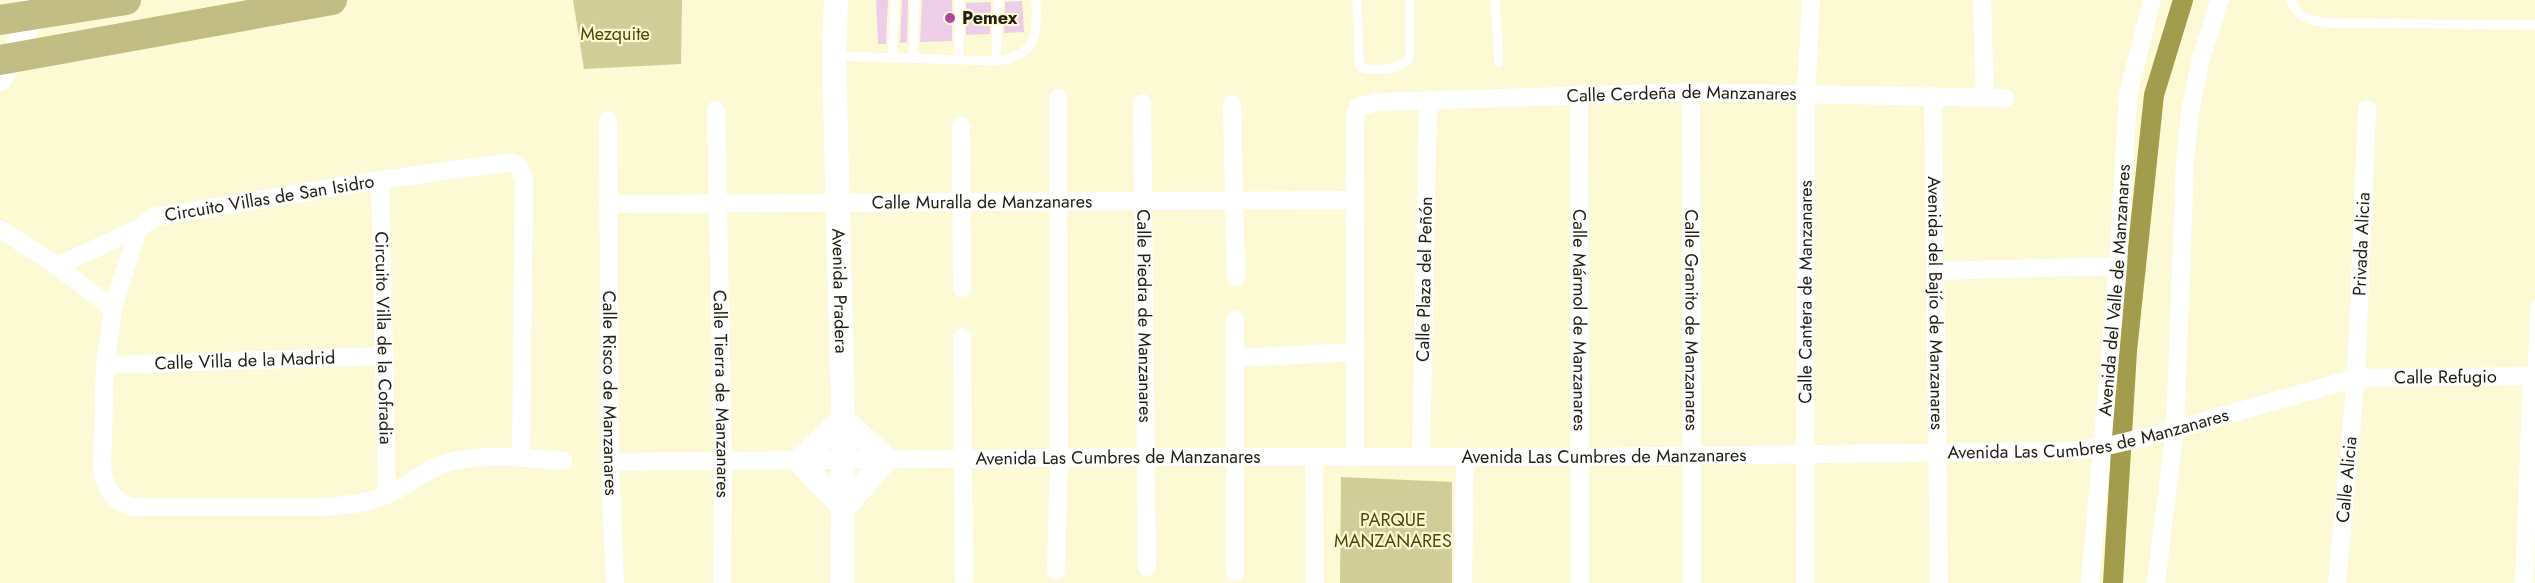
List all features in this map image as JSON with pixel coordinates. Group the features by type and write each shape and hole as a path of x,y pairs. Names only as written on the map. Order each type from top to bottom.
{"main road":[{"path":"0,20 34,8 126,0"},
{"path":"4,65 332,0"}],"street":[{"name":"Avenida Pradera","path":"836,0 834,56 844,508 842,583"},
{"name":"Calle Cantera de Manzanares","path":"1805,583 1806,95 1810,0"},
{"path":"1982,0 1985,98"},
{"name":"Avenida del Valle de Manzanares","path":"2090,583 2107,446 2128,95 2152,0"},
{"path":"2156,583 2169,431 2190,111 2201,59 2220,0"},
{"path":"4,65 34,8"},
{"name":"Calle Cerdeña de Manzanares","path":"1354,200 1358,107 1377,102 1691,92 2005,98"},
{"name":"Calle Granito de Manzanares","path":"1691,92 1692,583"},
{"name":"Calle Mármol de Manzanares","path":"1578,94 1580,583"},
{"name":"Avenida del Bajío de Manzanares","path":"1933,96 1939,583"},
{"path":"1056,570 1059,458 1058,98"},
{"name":"Calle Plaza del Peñón","path":"1421,457 1428,101"},
{"name":"Calle Piedra de Manzanares","path":"1142,103 1147,567"},
{"path":"1232,104 1236,277"},
{"name":"Privada Alicia","path":"2356,378 2367,109"},
{"name":"Calle Tierra de Manzanares","path":"716,110 723,461 722,583"},
{"name":"Calle Risco de Manzanares","path":"608,120 610,462 615,583"},
{"path":"961,126 962,288"},
{"name":"Circuito Villas de San Isidro","path":"57,266 138,229 154,217 380,180 512,162 520,169 524,180 521,458"},
{"name":"Circuito Villa de la Cofradia","path":"380,180 387,495"},
{"path":"1354,200 1355,457"},
{"name":"Calle Muralla de Manzanares","path":"608,204 1354,200"},
{"path":"138,229 113,309 105,365 102,467 104,484 121,504 134,507 327,507 360,503 387,495 442,465 470,459 521,458 563,461"},
{"path":"0,230 57,266 113,309"},
{"path":"1936,271 2118,266"},
{"path":"1235,320 1235,572"},
{"path":"962,337 964,578"},
{"path":"1234,358 1355,352"},
{"name":"Calle Villa de la Madrid","path":"105,365 383,356"},
{"path":"2524,583 2534,376"},
{"name":"Calle Refugio","path":"2356,378 2534,376"},
{"name":"Avenida Las Cumbres de Manzanares","path":"610,462 1146,457 1580,457 2068,451 2107,446 2169,431 2356,378"},
{"name":"Calle Alicia","path":"2337,583 2356,378"},
{"path":"843,419 886,459 844,508 799,461 843,419"},
{"path":"1464,583 1466,456"},
{"path":"1314,458 1315,583"}],"lane":[{"path":"892,57 895,0"},
{"path":"913,57 915,0"},
{"path":"959,0 959,60"},
{"path":"996,61 998,0"},
{"path":"834,56 996,61 1023,54 1032,44 1036,0"},
{"path":"1357,0 1360,68 1366,69 1401,66 1407,63 1410,57 1410,0"},
{"path":"1495,0 1499,63"},
{"path":"2290,0 2297,14 2311,21 2328,23 2535,25"},
{"path":"2534,376 2535,304"}],"green space":[{"name":"Mezquite","path":"573,0 682,0 681,64 584,69"},
{"name":"PARQUE MANZANARES","path":"1341,477 1452,482 1452,583 1340,583"}],"building":[{"path":"876,0 888,0 886,44 878,44"},
{"path":"902,0 908,0 907,42 900,43"},
{"path":"922,0 952,0 952,41 920,42"},
{"path":"1022,1 1024,32 1004,33 1005,2"},
{"path":"991,2 990,34 966,35 966,3"}],"waterway":[{"path":"2113,583 2127,351 2154,95 2183,0"}],"place":[{"name":"Pemex","path":"950,18"}]}
